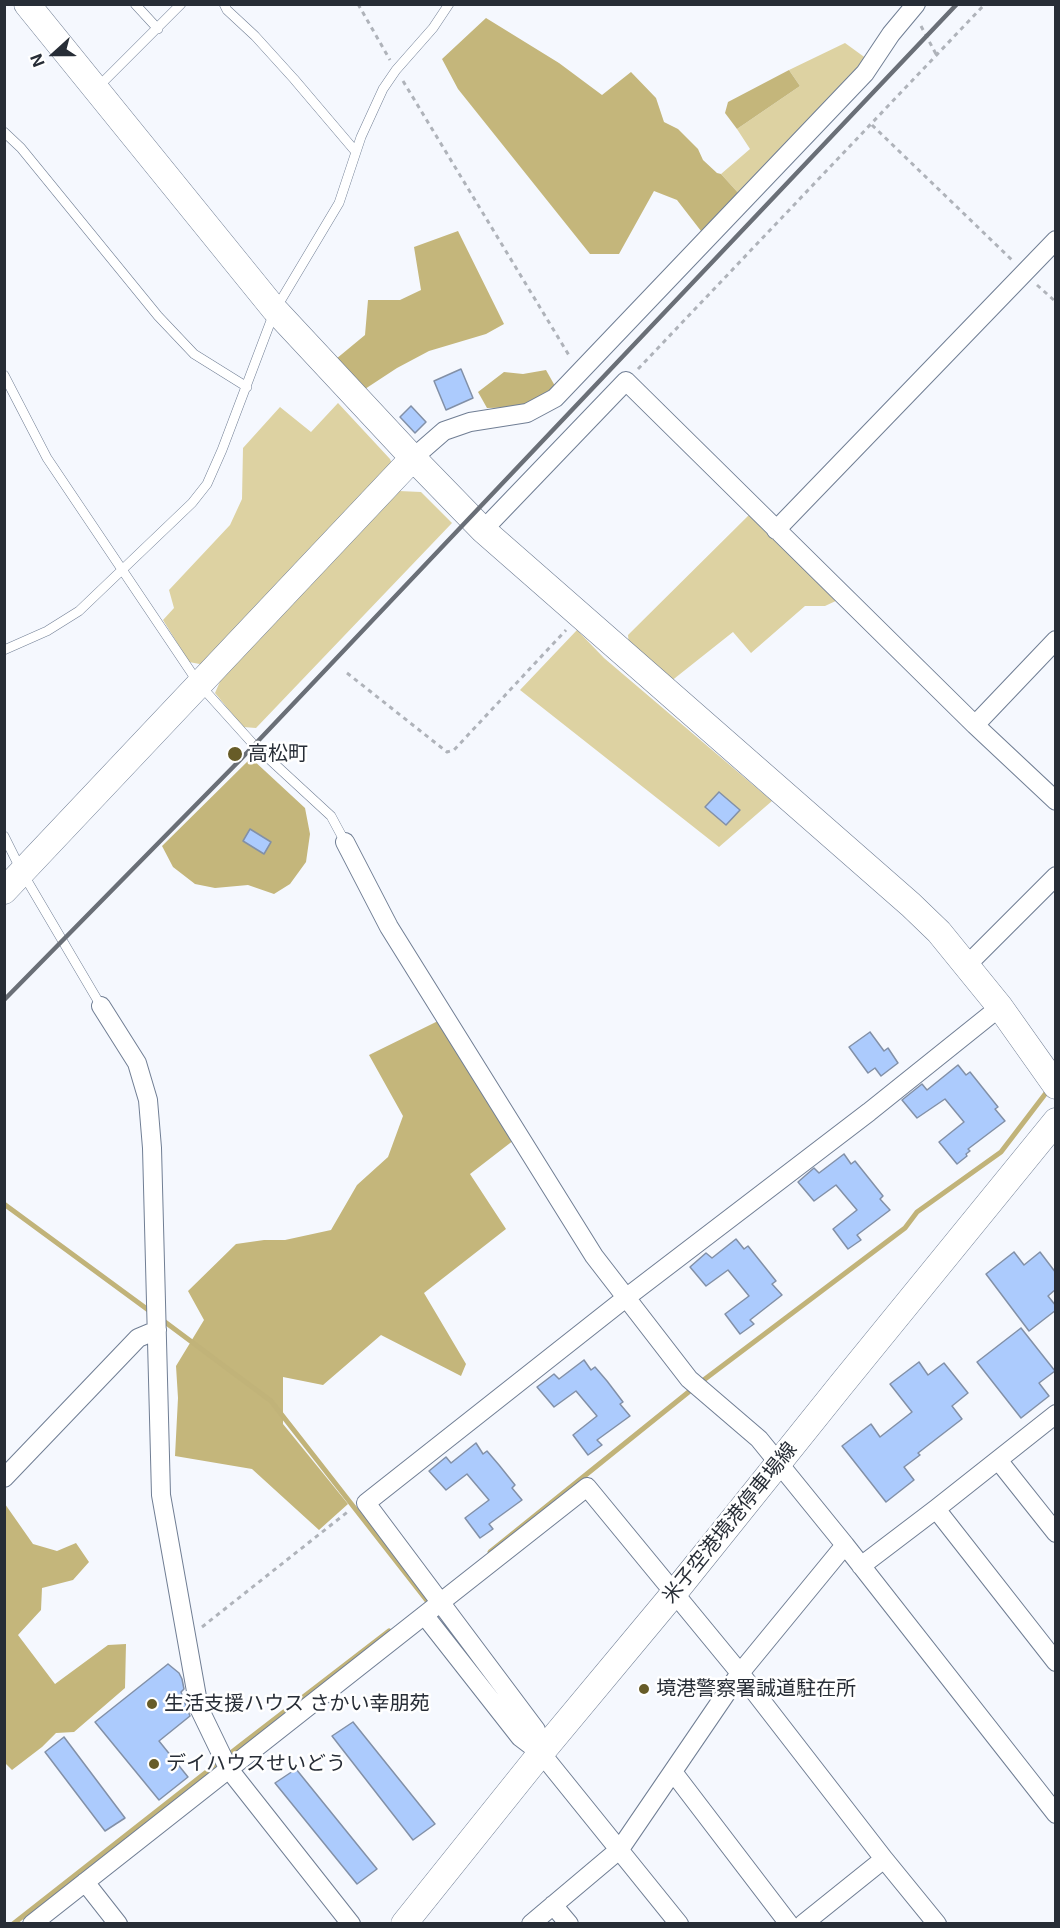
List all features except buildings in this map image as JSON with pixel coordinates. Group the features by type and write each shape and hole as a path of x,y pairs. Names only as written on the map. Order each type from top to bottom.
{"street":[{"path":"27,4 275,310 413,458 483,530 911,905 967,965 1056,1086"},
{"path":"4,891 413,458 444,431 470,422 527,413 555,398 865,73 891,34 914,6"},
{"path":"776,530 1056,240"},
{"path":"483,530 626,381 975,725 1056,801"},
{"path":"975,725 1056,640"},
{"path":"345,842 389,927 440,1005 552,1191 594,1256 689,1379 759,1439 779,1462 1056,1815"},
{"path":"967,965 1056,876"},
{"path":"101,1006 138,1062 148,1100 152,1148 161,1495 199,1708 225,1764 351,1923"},
{"path":"541,1753 536,1730 366,1503 869,1112 1000,1007"},
{"name":"米子空港境港停車場線","path":"404,1923 1056,1121"},
{"path":"4,1478 138,1338 157,1330"},
{"path":"861,1566 1056,1414"},
{"path":"998,1460 1056,1533"},
{"path":"32,1923 85,1882 225,1764 425,1616 588,1486 740,1673 884,1859 937,1923"},
{"path":"936,1509 1056,1662"},
{"path":"531,1923 620,1849 740,1673 845,1545"},
{"path":"425,1616 520,1737 541,1753 679,1923"},
{"path":"673,1772 789,1923"},
{"path":"803,1923 884,1859"},
{"path":"85,1882 118,1923"},
{"path":"553,1905 569,1923"}],"lane":[{"path":"135,4 158,29"},
{"path":"96,89 182,4"},
{"path":"224,4 227,10 255,36 294,79 356,152"},
{"path":"4,650 46,631 79,611 192,503 207,484 247,387 275,310 339,203 356,152 383,89 396,70 433,28 449,4"},
{"path":"4,132 21,148 158,316 194,354 247,387"},
{"path":"4,375 47,458 199,684 254,745 331,816 345,842"},
{"path":"4,836 22,872 101,1006"}],"path":[{"path":"358,4 563,347 581,370"},
{"path":"626,381 985,4"},
{"path":"914,6 937,56"},
{"path":"872,125 1056,302"},
{"path":"347,673 447,752 454,750 579,615"},
{"path":"187,1640 350,1510"}],"shaded area":[{"path":"486,18 559,63 602,95 631,72 656,98 664,122 678,129 698,149 703,160 721,174 741,196 701,231 677,200 654,191 619,254 590,254 458,89 442,59"},
{"path":"845,43 867,59 741,196 721,174 750,149 737,129 800,86 789,70"},
{"path":"789,70 800,86 737,129 725,113 728,102"},
{"path":"458,231 504,324 486,334 429,351 365,389 336,359 365,335 368,300 400,300 421,290 414,247"},
{"path":"546,370 555,386 528,407 487,408 478,392 504,372 523,374"},
{"path":"338,403 390,459 392,464 205,665 189,662 163,620 174,608 169,590 230,525 242,499 243,448 280,407 311,432"},
{"path":"399,491 421,492 452,523 256,728 243,727 215,693 222,677"},
{"path":"752,512 840,599 825,606 805,606 751,653 733,632 670,682 629,646 628,635"},
{"path":"577,630 604,658 772,801 719,847 520,690"},
{"path":"251,758 305,808 310,834 306,862 290,884 274,894 248,885 215,888 195,884 173,867 162,846"},
{"path":"438,1021 514,1140 470,1174 506,1229 424,1293 466,1364 461,1376 381,1335 323,1385 283,1377 283,1424 348,1504 319,1530 252,1469 175,1456 178,1398 176,1366 204,1320 188,1291 236,1244 285,1240 331,1230 357,1185 388,1157 403,1116 369,1055"},
{"path":"5,1504 33,1544 57,1551 76,1543 89,1562 73,1580 42,1588 41,1610 18,1635 55,1684 108,1645 126,1644 125,1688 74,1732 56,1733 12,1770 4,1762"}],"waterway":[{"path":"490,1552 701,1382 905,1228 917,1212 1001,1152 1049,1089"},
{"path":"4,1204 151,1312"},
{"path":"161,1319 271,1401 428,1602"},
{"path":"447,1629 496,1692"},
{"path":"13,1924 389,1631"}],"railway":[{"path":"4,1000 240,760 957,4"}],"place":[{"name":"高松町","path":"235,754"},
{"name":"境港警察署誠道駐在所","path":"644,1689"},
{"name":"生活支援ハウス さかい幸朋苑","path":"152,1704"},
{"name":"デイハウスせいどう","path":"154,1764"}]}
